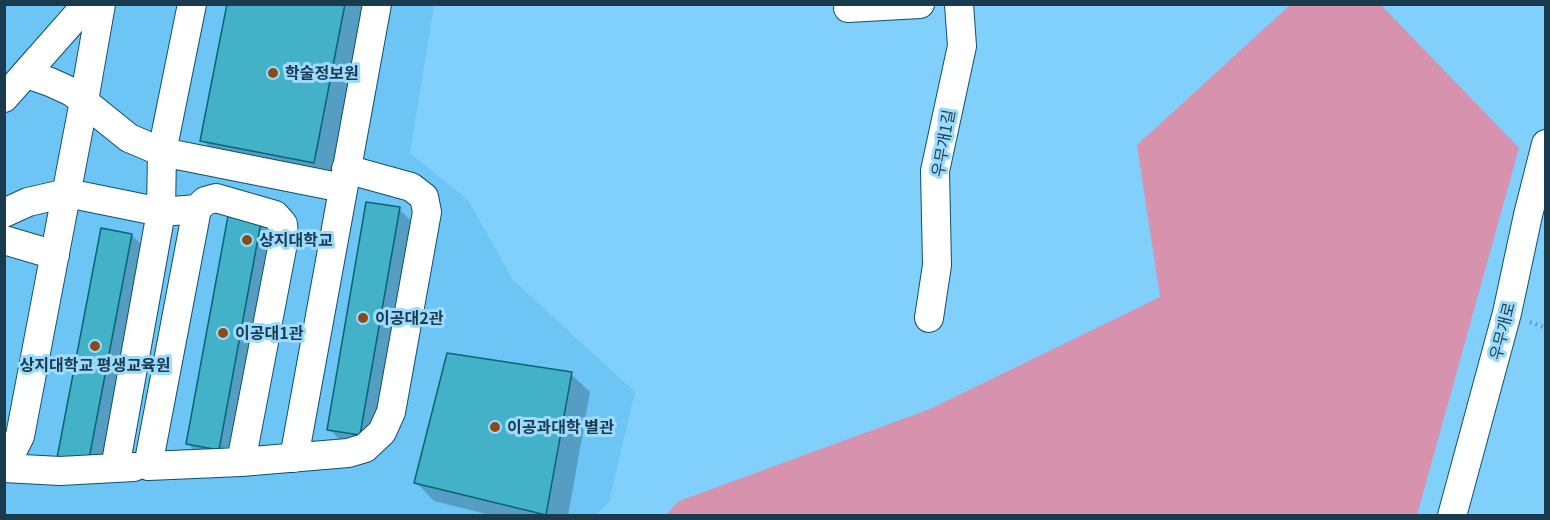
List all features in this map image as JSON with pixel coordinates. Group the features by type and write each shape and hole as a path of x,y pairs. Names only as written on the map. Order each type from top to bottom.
{"street":[{"path":"4,98 27,75 87,4"},
{"path":"4,459 11,454 20,436 101,4"},
{"path":"115,468 161,212 162,152 192,4"},
{"path":"294,458 376,4"},
{"path":"848,8 920,4"},
{"name":"우무개1길","path":"929,318 937,265 935,171 962,46 959,4"},
{"path":"4,468 60,471 241,462 348,453 365,448 382,432 391,412 427,212 424,197 411,187 162,152 129,138 72,92 27,75"},
{"name":"우무개로","path":"1452,516 1507,313 1545,144"},
{"path":"4,213 28,202 67,193 161,212 197,209"},
{"path":"148,466 197,209 205,201 216,198 275,215 283,224 284,238 241,462"},
{"path":"4,240 55,255"}],"shaded area":[{"name":"상지대학교","path":"4,5 434,5 410,153 468,200 513,280 635,392 609,502 595,516 5,515"},
{"path":"1290,5 1381,5 1519,148 1417,515 666,515 679,501 930,409 1160,297 1137,145"}],"building":[{"name":"학술정보원","path":"227,4 345,4 314,163 200,141"},
{"name":"이공대2관","path":"366,202 400,207 360,435 327,430"},
{"name":"이공대1관","path":"228,216 261,222 219,450 186,444"},
{"name":"상지대학교 평생교육원","path":"101,228 132,234 88,464 57,458"},
{"name":"이공과대학 별관","path":"447,353 572,372 546,515 414,483"}],"place":[{"name":"학술정보원","path":"273,73"},
{"name":"상지대학교","path":"247,240"},
{"name":"이공대2관","path":"363,318"},
{"name":"이공대1관","path":"223,333"},
{"name":"상지대학교 평생교육원","path":"95,346"},
{"name":"이공과대학 별관","path":"495,427"}]}
